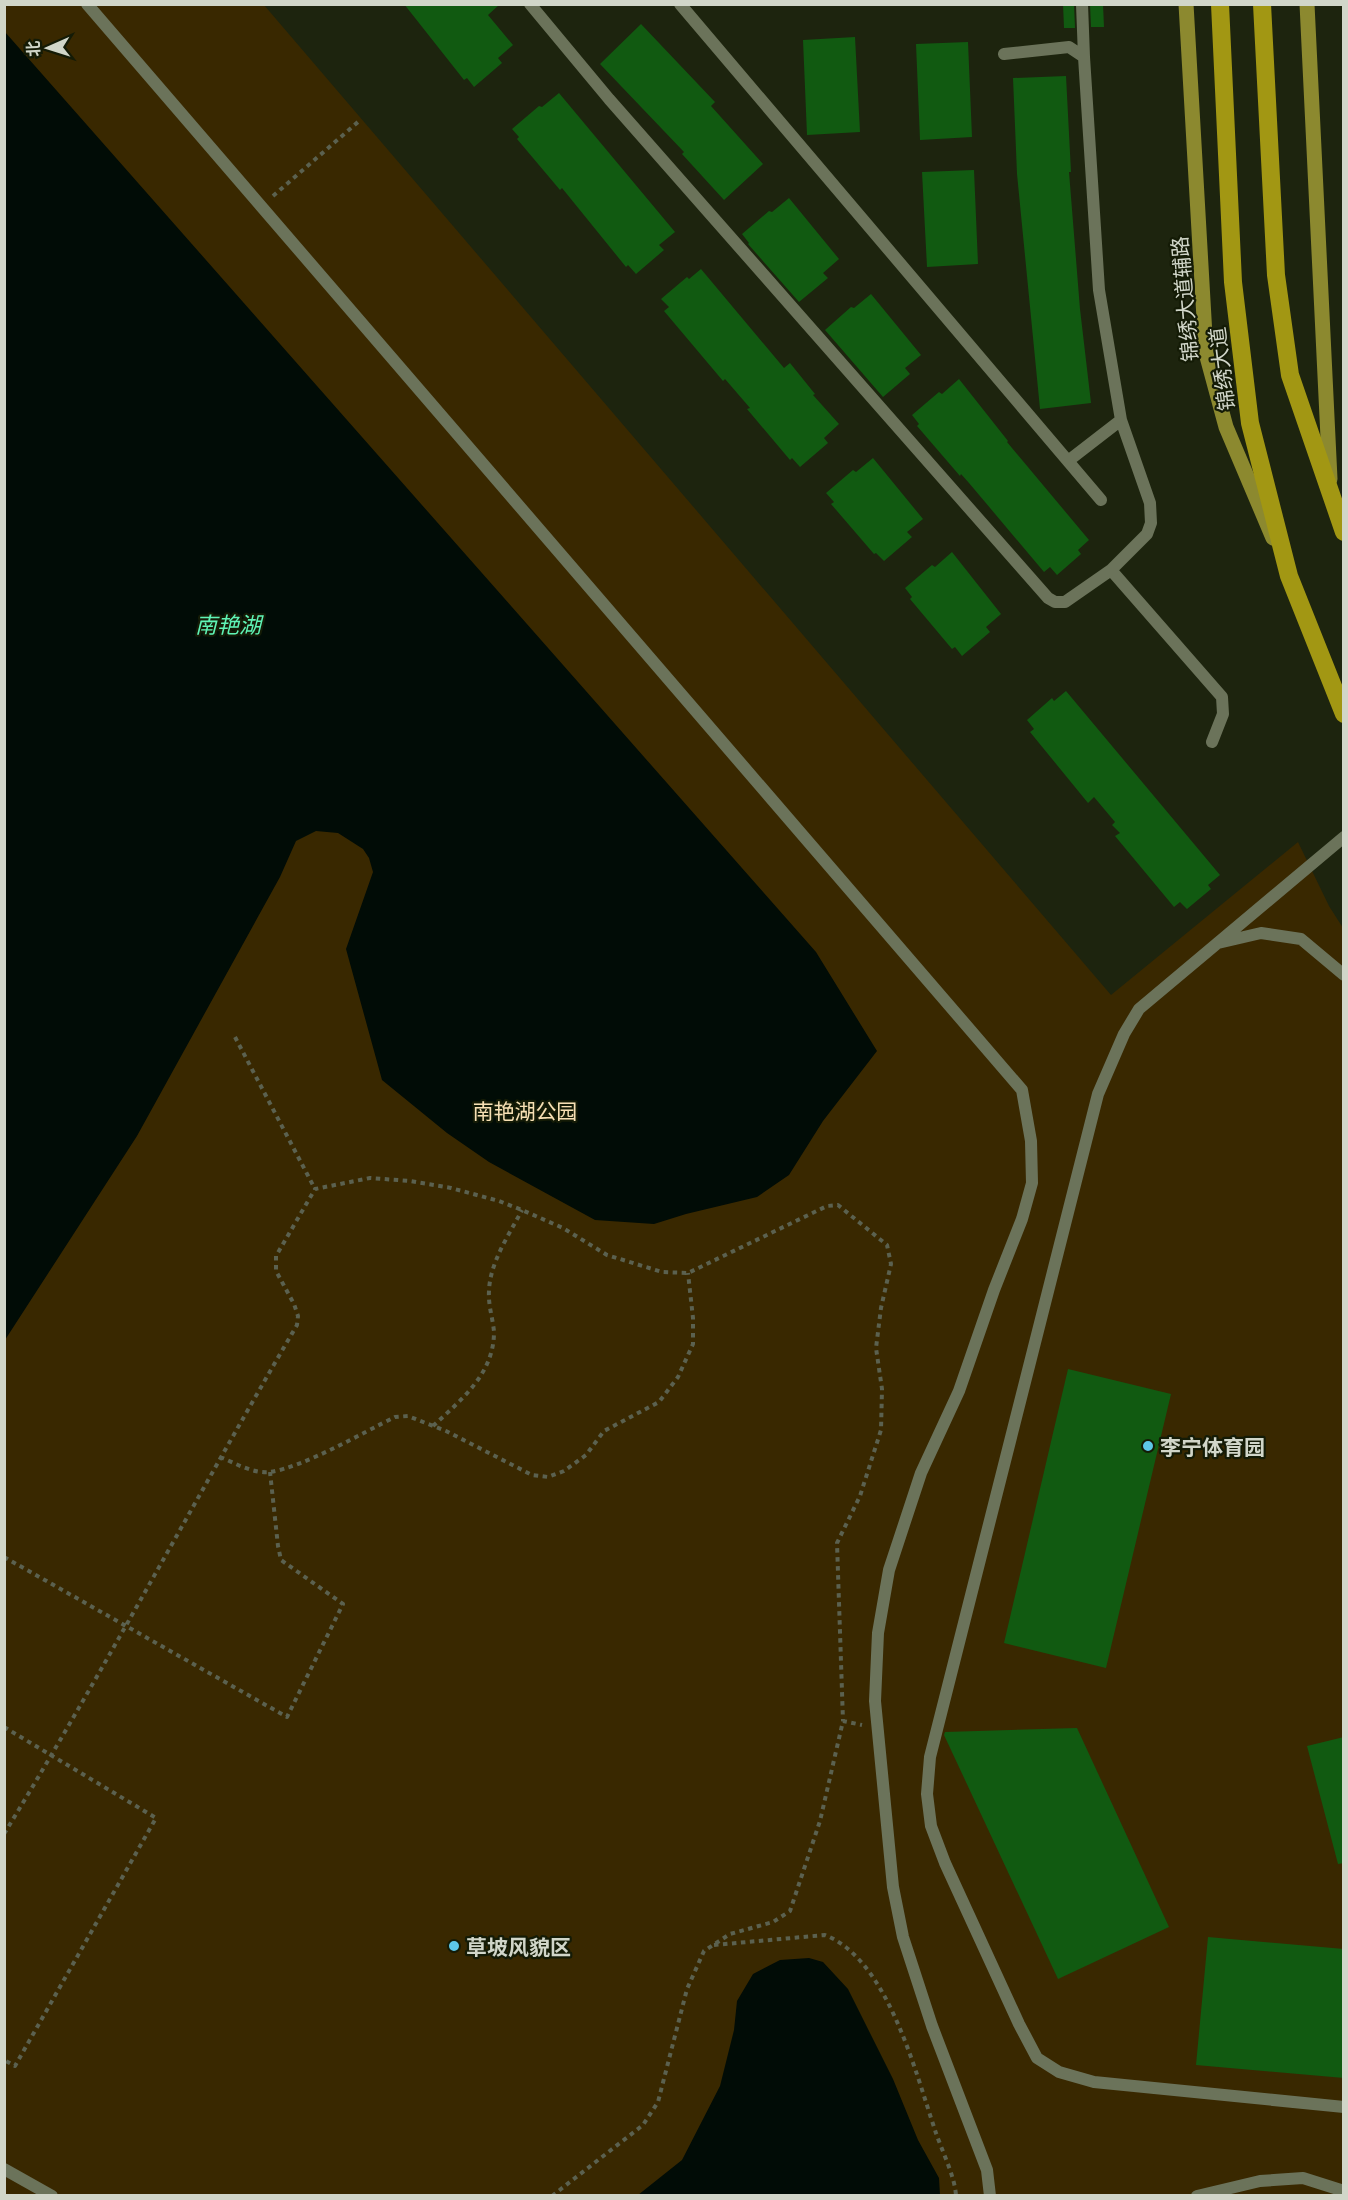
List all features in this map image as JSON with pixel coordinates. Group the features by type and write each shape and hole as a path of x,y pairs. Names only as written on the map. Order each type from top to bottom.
{"highway":[{"name":"锦绣大道","path":"1220,4 1233,282 1249,411 1289,576 1344,714"},
{"path":"1262,4 1276,275 1290,375 1344,532"}],"main road":[{"name":"锦绣大道辅路","path":"1186,4 1206,353 1226,427 1289,576"},
{"path":"1307,4 1330,491"}],"lane":[{"path":"87,4 1022,1090 1031,1141 1032,1183 1023,1220 994,1290 959,1391 921,1473 889,1570 878,1633 875,1701 893,1887 903,1936 932,2026 987,2170 990,2196"},
{"path":"530,4 609,99 1048,598 1055,602 1065,602 1111,570 1147,534 1151,523 1150,503 1146,489 1120,420 1099,290 1082,4"},
{"path":"680,4 1101,500"},
{"path":"1004,54 1069,46 1084,57"},
{"path":"1068,461 1120,420"},
{"path":"1111,570 1222,697 1223,714 1212,742"},
{"path":"1344,837 1139,1009 1124,1034 1098,1094 930,1757 927,1794 931,1826 945,1863 1037,2058 1059,2072 1094,2082 1344,2108"},
{"path":"1214,944 1261,933 1301,939 1344,975"},
{"path":"4,2169 52,2196"},
{"path":"1197,2196 1260,2181 1303,2178 1344,2191"}],"path":[{"path":"261,206 358,122"},
{"path":"235,1037 315,1189"},
{"path":"4,1834 52,1756 297,1325 298,1316 294,1304 276,1270 276,1256 315,1189 370,1178 410,1181 451,1188 522,1210 562,1228 607,1255 662,1272 688,1273 827,1206 837,1205 887,1245 891,1264 881,1308 876,1348 882,1389 880,1430 860,1496 837,1543 843,1721 820,1821 790,1911 773,1922 730,1934 704,1951 687,1989 658,2102 644,2125 552,2196"},
{"path":"433,1426 473,1388 489,1360 494,1333 489,1291 495,1263 522,1210"},
{"path":"220,1457 253,1470 270,1472 302,1462 395,1417 408,1416 532,1475 548,1477 564,1471 586,1455 604,1431 659,1402 678,1377 693,1344 693,1318 688,1273"},
{"path":"4,1557 287,1717 343,1604 281,1560 270,1472"},
{"path":"843,1721 877,1728"},
{"path":"4,1727 156,1818 15,2066 4,2060"},
{"path":"712,1945 825,1935 852,1952 875,1980 899,2024 956,2196"}],"green space":[{"name":"南艳湖公园","path":"5,5 264,5 1111,995 1298,842 1329,906 1343,928 1343,2195 5,2196"}],"water":[{"name":"南艳湖","path":"5,32 816,952 877,1051 823,1121 789,1175 757,1197 654,1224 595,1220 489,1162 447,1133 382,1080 346,949 373,872 369,858 363,849 338,833 316,831 296,841 280,877 137,1136 5,1340"},
{"path":"809,1958 823,1962 848,1989 893,2079 918,2140 939,2178 940,2195 638,2195 682,2160 720,2086 734,2030 737,2001 753,1974 780,1960"}],"building":[{"path":"404,4 500,4 488,15 513,45 498,58 502,63 474,87 467,78 464,80"},
{"path":"1063,4 1074,4 1075,28 1064,28"},
{"path":"1090,4 1103,4 1104,27 1091,27"},
{"path":"641,24 715,102 711,106 763,164 724,200 682,154 684,152 600,64"},
{"path":"855,37 860,132 807,135 803,40"},
{"path":"968,42 972,137 920,140 916,44"},
{"path":"1066,76 1071,172 1069,172 1080,309 1091,403 1040,409 1017,174 1013,78"},
{"path":"559,93 675,232 659,245 664,250 636,274 628,265 626,267 562,188 560,190 517,139 519,137 512,129 539,106 542,107"},
{"path":"974,170 978,264 927,267 922,172"},
{"path":"789,198 839,259 823,273 828,278 799,302 748,244 742,234 769,211 772,212"},
{"path":"701,269 784,368 790,363 815,394 813,395 839,424 824,438 828,443 800,467 792,458 790,460 747,409 750,408 725,379 723,381 664,311 669,307 661,299 687,277 689,279"},
{"path":"871,294 921,355 905,368 910,374 883,397 825,330 851,307 854,308"},
{"path":"959,379 1007,442 1089,540 1078,550 1081,554 1057,575 1050,567 1044,572 969,483 961,474 960,476 917,426 919,424 912,415 939,392 942,394"},
{"path":"873,458 923,519 907,532 912,537 884,561 876,553 874,554 831,504 834,502 826,493 853,470 856,472"},
{"path":"952,552 1001,614 986,627 990,632 962,656 955,647 952,649 910,599 912,597 905,588 932,565 935,567"},
{"path":"1066,691 1220,875 1208,885 1211,889 1187,909 1180,902 1174,907 1115,836 1120,833 1112,825 1115,822 1094,797 1088,803 1030,732 1034,729 1027,720 1052,698 1054,701"},
{"path":"1068,1369 1171,1394 1106,1668 1004,1643"},
{"path":"1077,1728 1169,1927 1058,1979 944,1735 945,1732"},
{"path":"1344,1737 1344,1863 1338,1864 1307,1746"},
{"path":"1208,1937 1344,1949 1344,2078 1196,2065"}],"place":[{"name":"李宁体育园","path":"1148,1446"},
{"name":"草坡风貌区","path":"454,1946"}]}
